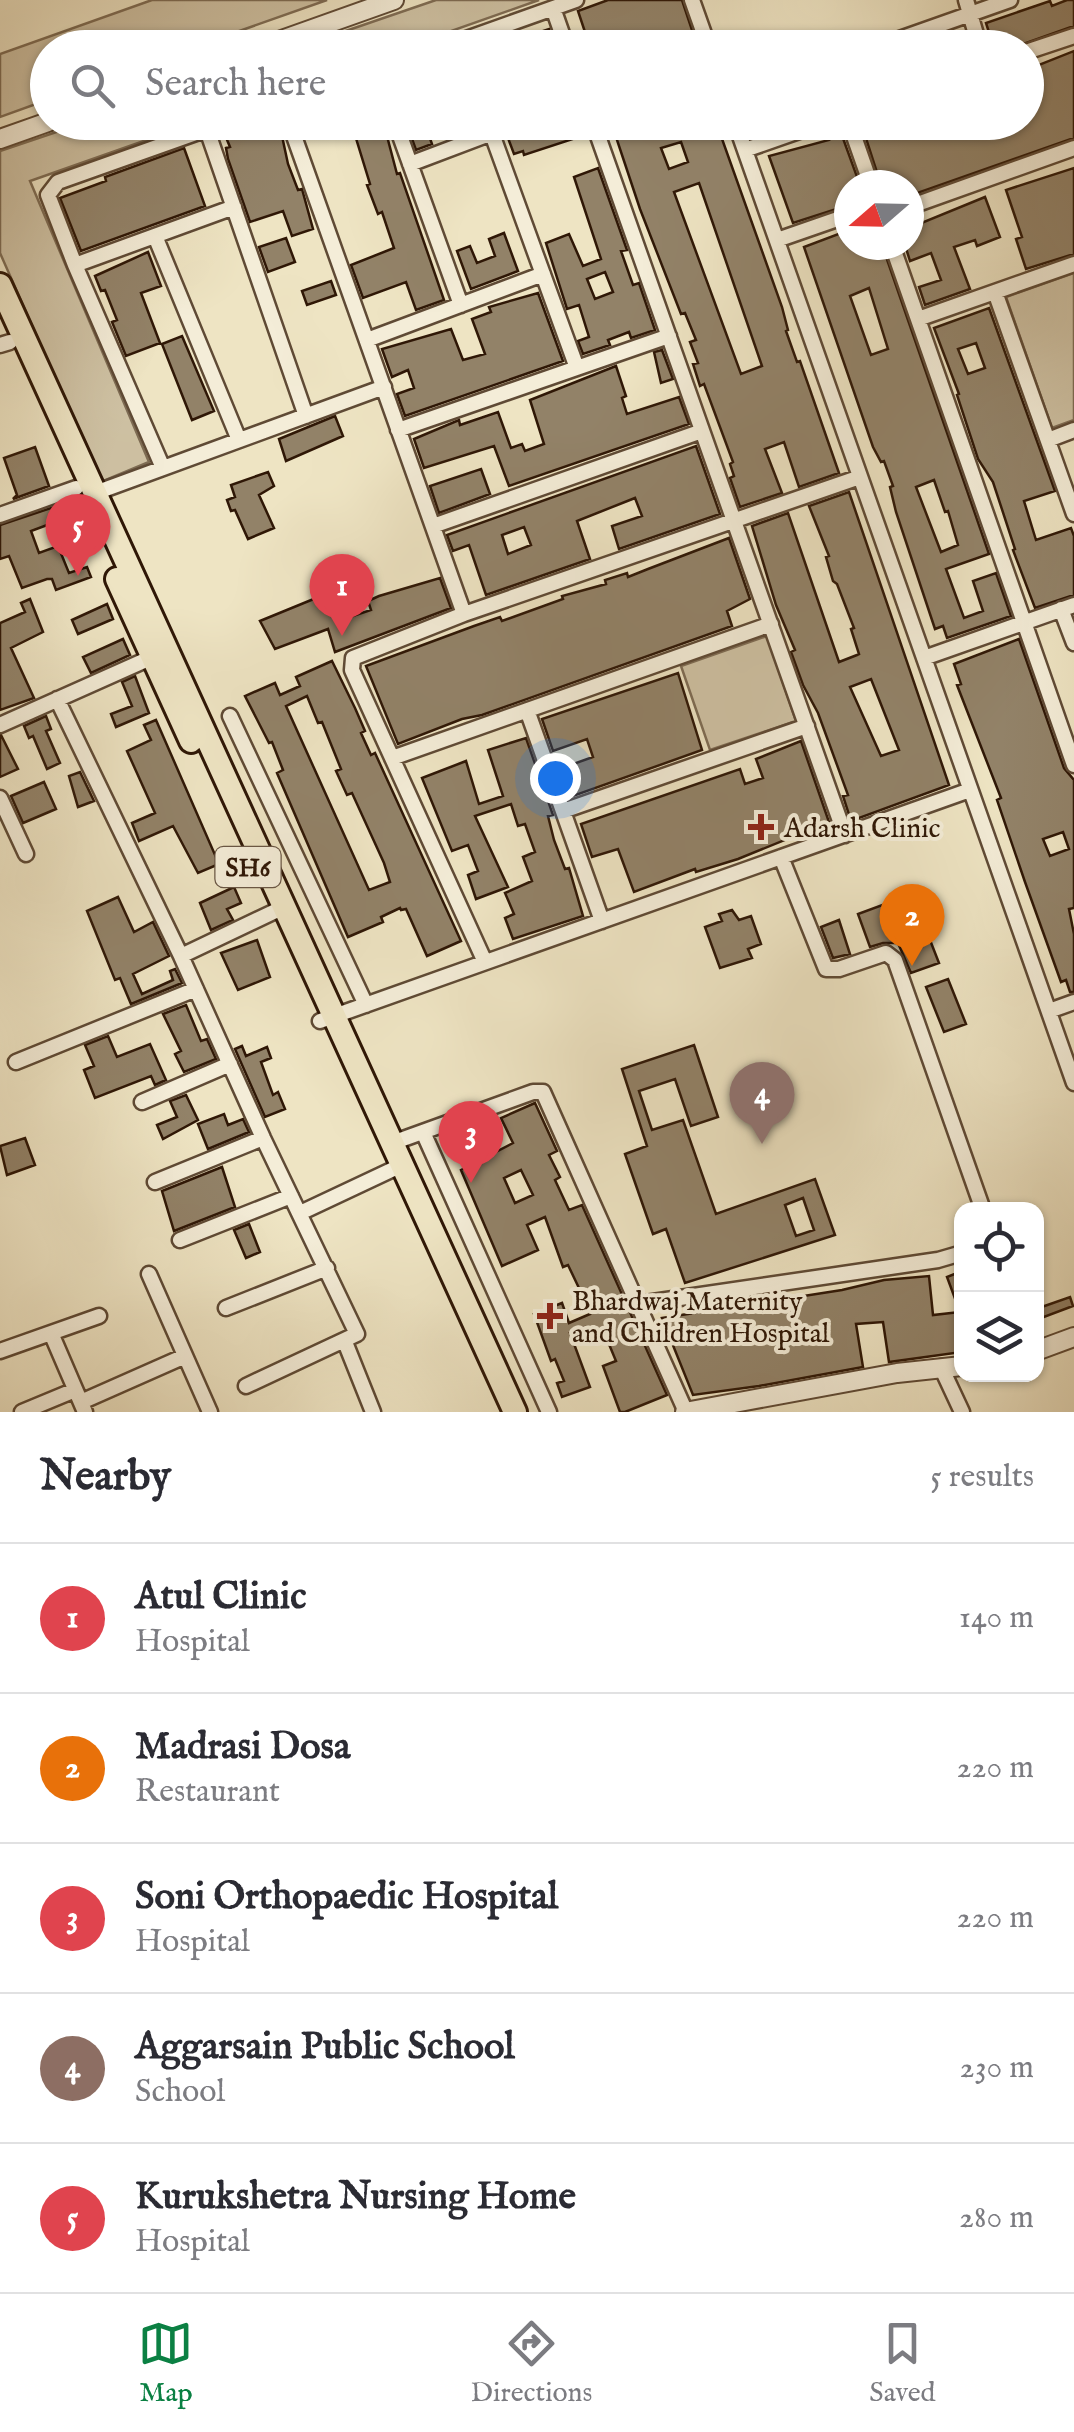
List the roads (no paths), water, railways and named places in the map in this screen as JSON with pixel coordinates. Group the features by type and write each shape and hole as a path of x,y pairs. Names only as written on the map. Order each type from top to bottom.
{"main road":[{"name":"SH6","path":"0,285 86,491 277,910 515,1412"},
{"name":"SH6","path":"3,336 86,491"},
{"name":"SH6","path":"394,1160 499,1412"}],"street":[{"path":"310,30 394,0"},
{"path":"491,30 576,0"},
{"path":"692,0 703,30"},
{"path":"915,30 968,7 1010,0"},
{"path":"553,8 561,30"},
{"path":"1044,46 1074,36"},
{"path":"0,139 30,128"},
{"path":"163,468 50,206 51,188 58,182 179,140"},
{"path":"211,140 306,416"},
{"path":"295,140 464,614"},
{"path":"401,140 461,305"},
{"path":"410,164 476,140"},
{"path":"494,140 577,368"},
{"path":"600,140 845,835"},
{"path":"741,140 1074,1083"},
{"path":"745,150 774,140"},
{"path":"855,140 866,170"},
{"path":"924,202 1074,148"},
{"path":"75,265 234,207"},
{"path":"777,240 834,219"},
{"path":"155,236 239,440"},
{"path":"897,260 1073,761"},
{"path":"918,319 1074,264"},
{"path":"366,340 543,274"},
{"path":"995,292 1074,514"},
{"path":"398,430 669,336"},
{"path":"0,515 163,468 384,388"},
{"path":"433,526 702,430"},
{"path":"1048,440 1074,430"},
{"path":"485,962 352,670 353,658 464,614 860,477"},
{"path":"924,658 1068,607 1074,644"},
{"path":"392,758 771,624"},
{"path":"0,725 160,653"},
{"path":"58,700 357,1330 356,1337 246,1386"},
{"path":"528,710 602,921"},
{"path":"230,716 366,1005"},
{"path":"563,810 807,726"},
{"path":"327,1019 970,790"},
{"path":"0,798 26,854"},
{"path":"781,857 826,969 839,969 886,953 895,960 980,1202"},
{"path":"181,956 277,910"},
{"path":"16,1062 196,989"},
{"path":"1049,1012 1074,1002"},
{"path":"142,1102 230,1064"},
{"path":"300,1213 394,1160 423,1132 542,1092 686,1412 785,1403 954,1366"},
{"path":"423,1132 549,1412"},
{"path":"156,1182 263,1138"},
{"path":"180,1240 292,1196"},
{"path":"640,1304 954,1255"},
{"path":"226,1308 327,1268"},
{"path":"149,1274 209,1412"},
{"path":"0,1352 99,1316"},
{"path":"50,1333 80,1401"},
{"path":"1044,1347 1074,1337"},
{"path":"345,1342 372,1412"},
{"path":"22,1412 80,1401 186,1356"},
{"path":"941,1367 962,1412"}],"place":[{"name":"Kurukshetra Nursing Home","path":"78,576"},
{"name":"Atul Clinic","path":"342,636"},
{"name":"Adarsh Clinic","path":"761,827"},
{"name":"Madrasi Dosa","path":"912,966"},
{"name":"Aggarsain Public School","path":"762,1144"},
{"name":"Soni Orthopaedic Hospital","path":"471,1183"},
{"name":"Bhardwaj Maternity and Children Hospital","path":"550,1316"}]}
